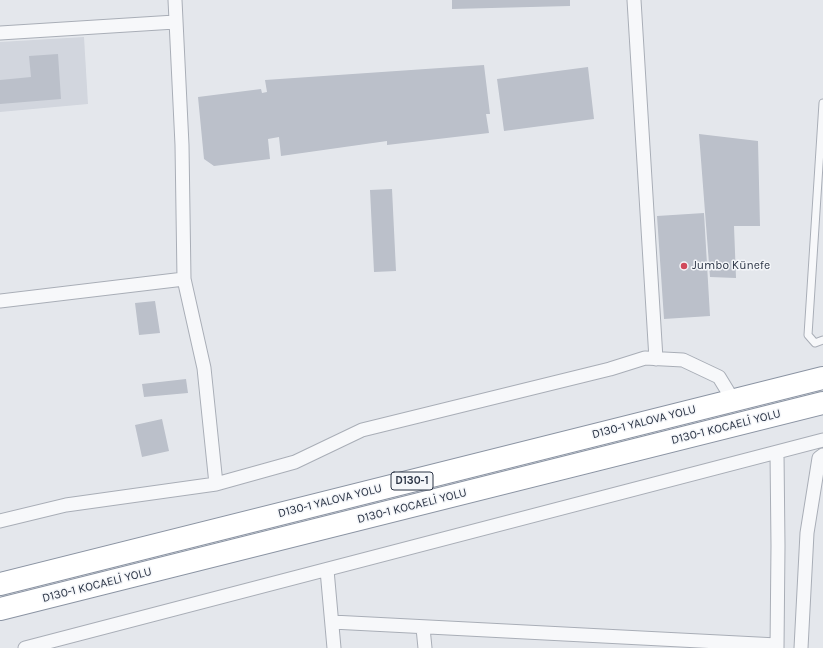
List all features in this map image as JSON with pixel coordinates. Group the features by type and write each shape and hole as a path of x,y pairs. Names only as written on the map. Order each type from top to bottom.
{"highway":[{"name":"D130-1 YALOVA YOLU","path":"0,584 823,378"},
{"name":"D130-1 KOCAELİ YOLU","path":"0,609 823,402"},
{"path":"0,573 88,562"},
{"path":"0,624 29,616 98,584"}],"street":[{"path":"175,0 182,145 184,279 204,368 216,484"},
{"path":"634,0 656,359"},
{"path":"0,33 176,22"},
{"path":"0,301 184,279"},
{"path":"0,521 66,505 216,484 295,462 362,430 610,369 644,358 683,360 719,377 733,400"},
{"path":"25,648 67,643 327,570 777,454 823,440"},
{"path":"332,622 696,644 777,646 777,454"},
{"path":"801,648 805,557 818,492 819,458 823,455"},
{"path":"327,570 334,648"},
{"path":"423,628 425,648"}],"lane":[{"path":"823,103 808,335 815,343 823,340"}],"shaded area":[{"path":"84,37 88,104 0,112 0,42"}],"building":[{"path":"452,0 570,0 570,6 452,9"},
{"path":"58,54 61,99 0,104 0,80 31,77 29,56"},
{"path":"484,65 490,114 486,114 489,133 387,145 387,141 281,156 279,137 268,139 270,159 214,166 204,159 198,97 261,89 262,93 267,92 265,80"},
{"path":"588,67 594,119 504,131 497,79"},
{"path":"699,134 758,141 760,226 734,226 736,278 710,277"},
{"path":"392,189 396,271 374,272 370,190"},
{"name":"Jumbo Künefe","path":"704,213 710,316 664,319 657,216"},
{"path":"155,301 160,333 139,335 135,303"},
{"path":"186,379 188,393 144,397 142,384"},
{"path":"162,419 169,451 142,457 135,425"}],"place":[{"name":"Jumbo Künefe","path":"684,266"}]}
